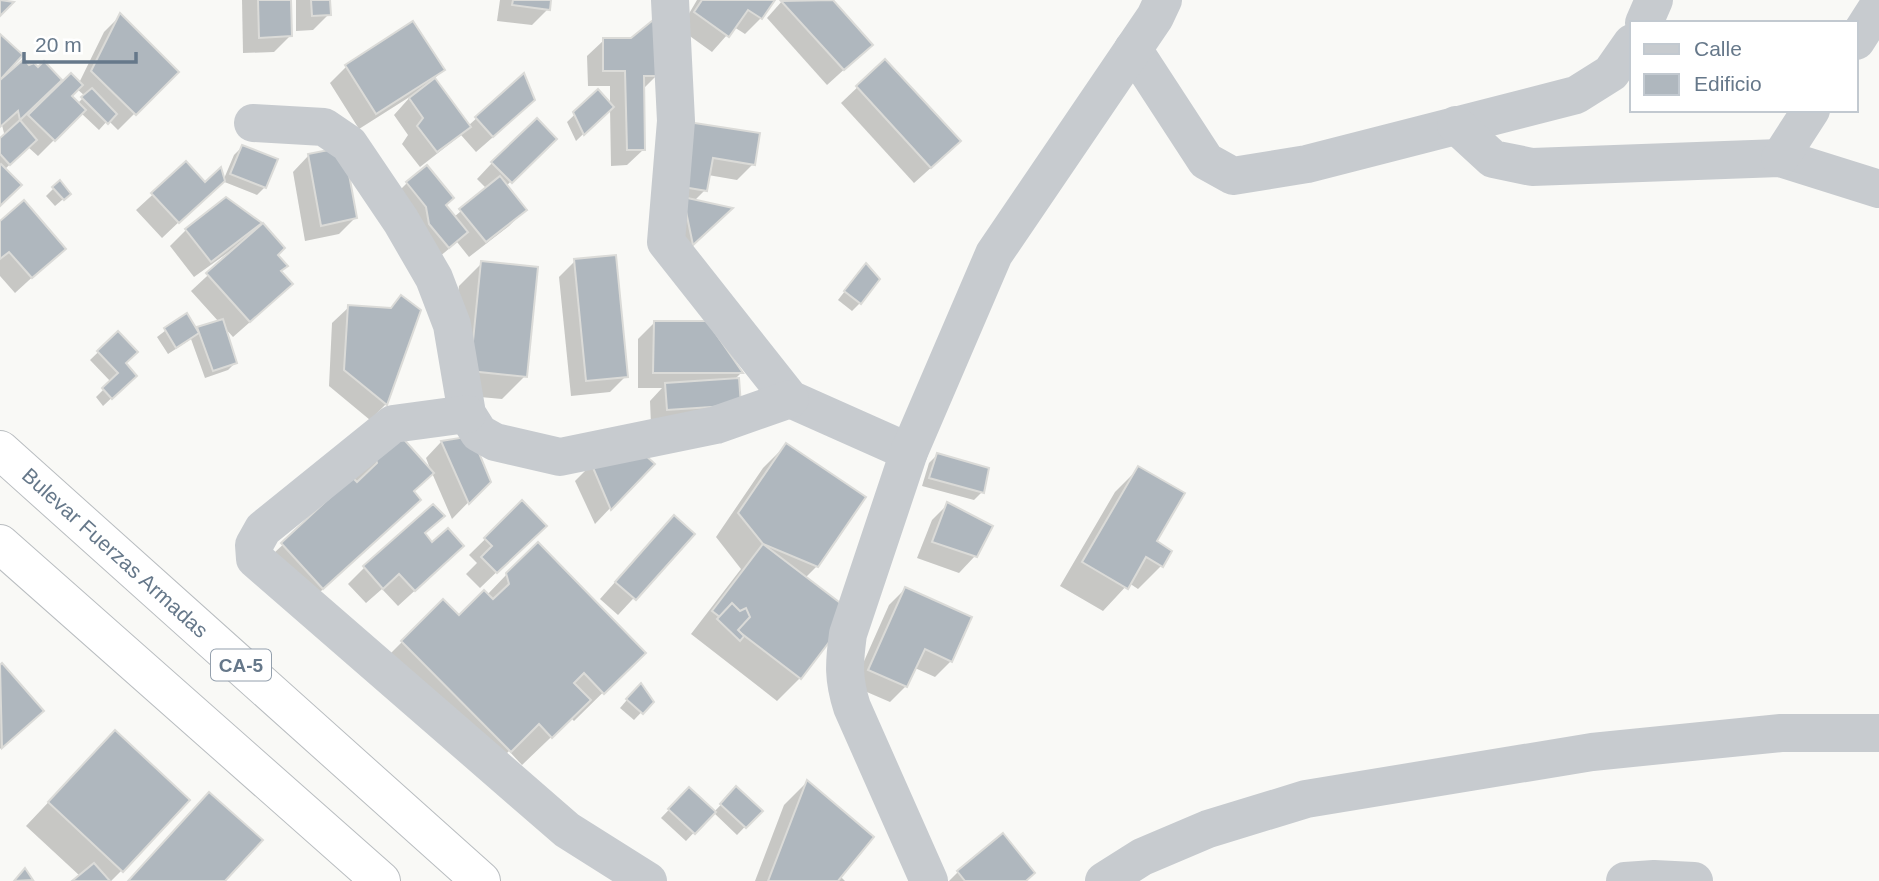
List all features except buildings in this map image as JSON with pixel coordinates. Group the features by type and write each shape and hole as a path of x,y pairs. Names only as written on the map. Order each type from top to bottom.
{"highway":[{"name":"Bulevar Fuerzas Armadas","path":"0,450 481,881"},
{"path":"0,544 381,881"}],"street":[{"path":"670,0 676,121 666,242 790,399 909,452"},
{"path":"929,881 852,707 845,684 844,664 848,634 909,452 994,254 1133,49 1163,0"},
{"path":"1645,21 1654,0"},
{"path":"1858,38 1879,5"},
{"path":"1133,49 1206,161 1233,176 1307,163 1576,95 1611,73 1630,46"},
{"path":"1780,159 1810,112"},
{"path":"253,122 324,127 349,144 401,221 434,278 452,326 467,414 479,433 495,442 560,457 716,425 790,399"},
{"path":"1457,125 1493,159 1532,167 1780,159 1879,189"},
{"path":"467,414 393,424 263,529 254,545 256,559 567,830 649,881"},
{"path":"1104,881 1142,857 1208,829 1306,799 1592,752 1781,733 1879,733"},
{"path":"1625,881 1693,881"}]}
